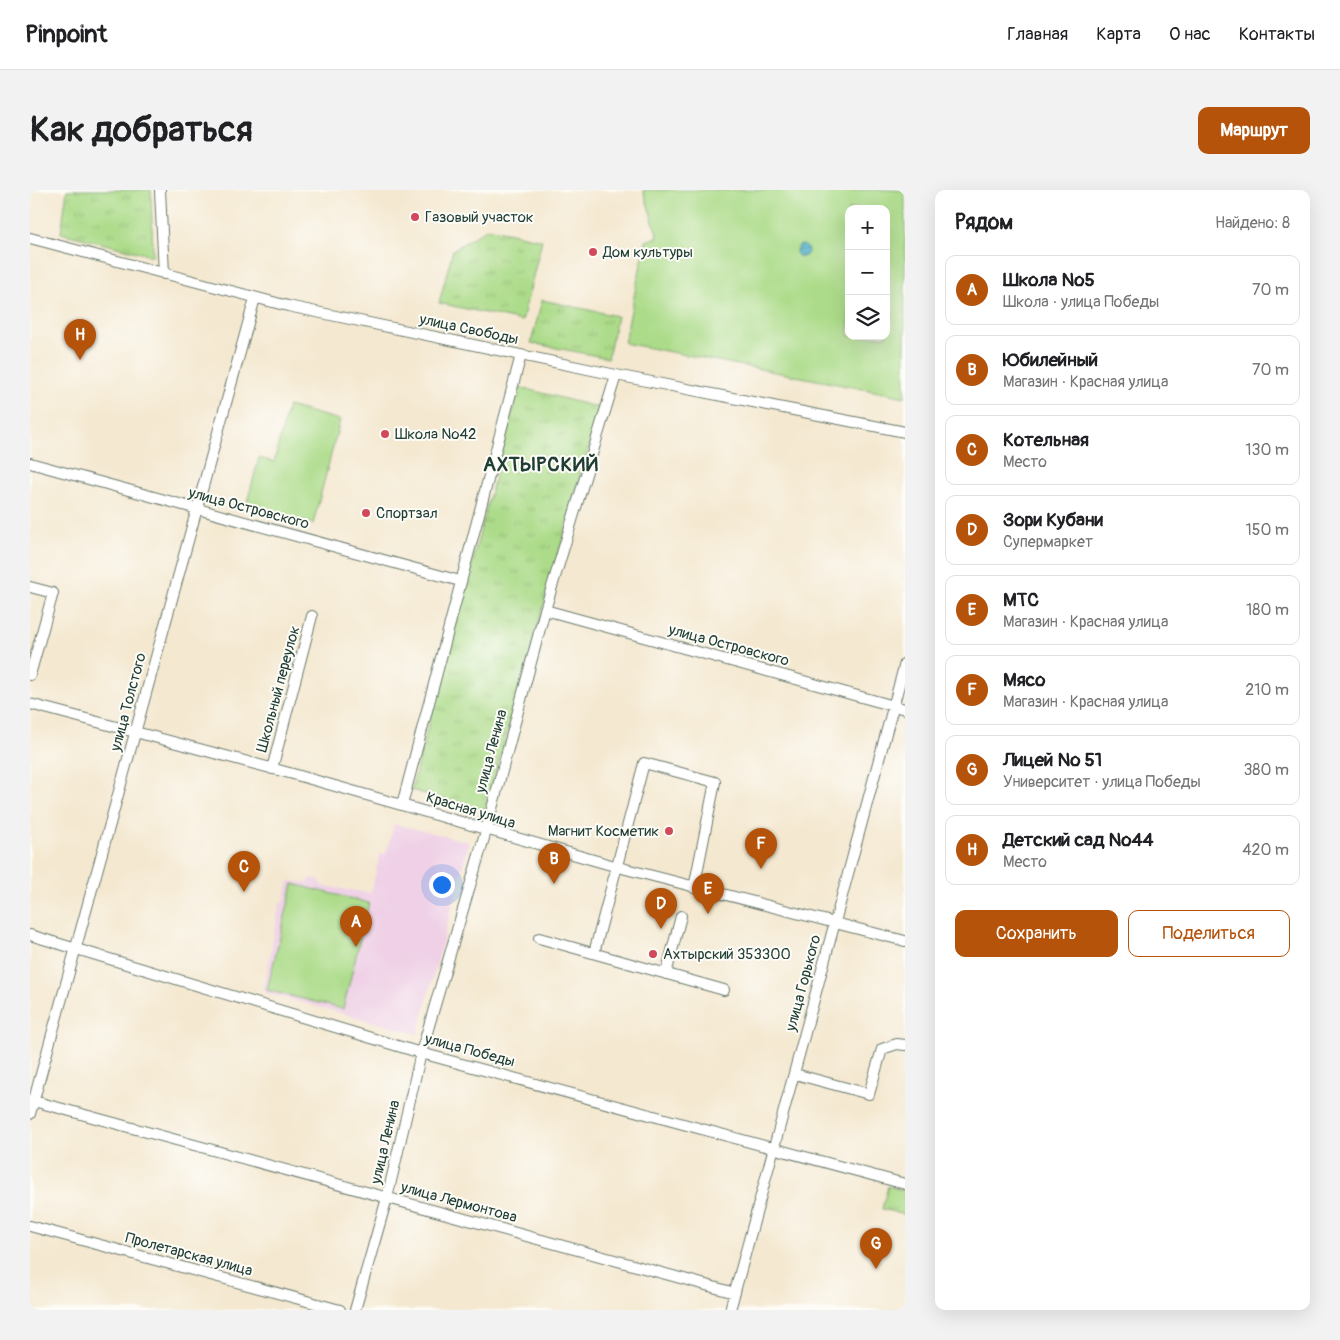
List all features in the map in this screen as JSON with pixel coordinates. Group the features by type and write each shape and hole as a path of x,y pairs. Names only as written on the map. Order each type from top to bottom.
{"street":[{"path":"160,190 164,274"},
{"name":"улица Свободы","path":"30,238 255,298 616,375 905,432"},
{"name":"улица Толстого","path":"30,1114 32,1101 255,298"},
{"path":"402,805 521,355"},
{"name":"улица Ленина","path":"355,1310 387,1198 421,1053 486,831 545,610 616,375"},
{"name":"улица Островского","path":"30,464 460,581"},
{"path":"30,587 53,593 30,676"},
{"name":"улица Островского","path":"545,610 905,709"},
{"name":"Школьный переулок","path":"272,769 312,616"},
{"name":"улица Горького","path":"730,1310 905,663"},
{"name":"Красная улица","path":"30,704 136,731 402,805 618,868 905,941"},
{"path":"594,953 618,868 644,763 714,782 694,888"},
{"path":"666,974 682,916"},
{"name":"улица Победы","path":"30,935 75,947 421,1053 775,1147 905,1184"},
{"path":"539,938 724,990"},
{"path":"795,1074 869,1094 882,1049 897,1044 905,1045"},
{"name":"улица Лермонтова","path":"32,1101 735,1293"},
{"name":"Пролетарская улица","path":"30,1226 340,1310"}],"shaded area":[{"path":"394,824 469,842 418,1034 263,992 280,903 284,902 289,881 308,883 310,878 319,879 322,886 371,893 380,854 386,854"}],"green space":[{"path":"67,190 151,190 153,256 61,233"},
{"path":"643,190 905,190 905,397 624,343 646,241 658,237"},
{"path":"488,228 542,240 522,321 439,303 453,250"},
{"path":"542,300 617,316 608,358 531,343"},
{"path":"519,387 600,408 485,810 411,790"},
{"path":"288,406 340,420 313,524 246,506 259,458 274,462"},
{"path":"293,884 369,903 343,1009 267,990"},
{"path":"888,1186 905,1191 905,1215 882,1209"}],"water":[{"path":"804,245 807,246 807,256 800,257 797,256 796,249 797,246"}],"place":[{"name":"Газовый участок","path":"415,217"},
{"name":"Дом культуры","path":"593,252"},
{"name":"Детский сад №44","path":"80,360"},
{"name":"Школа №42","path":"385,434"},
{"name":"Спортзал","path":"366,513"},
{"name":"Магнит Косметик","path":"669,831"},
{"name":"Мясо","path":"761,869"},
{"name":"Юбилейный","path":"554,884"},
{"name":"Котельная","path":"244,892"},
{"name":"МТС","path":"708,914"},
{"name":"Зори Кубани","path":"661,929"},
{"name":"Школа №5","path":"356,947"},
{"name":"Ахтырский 353300","path":"653,954"},
{"name":"Лицей № 51","path":"876,1269"}],"district":[{"name":"АХТЫРСКИЙ","path":"541,464"}]}
